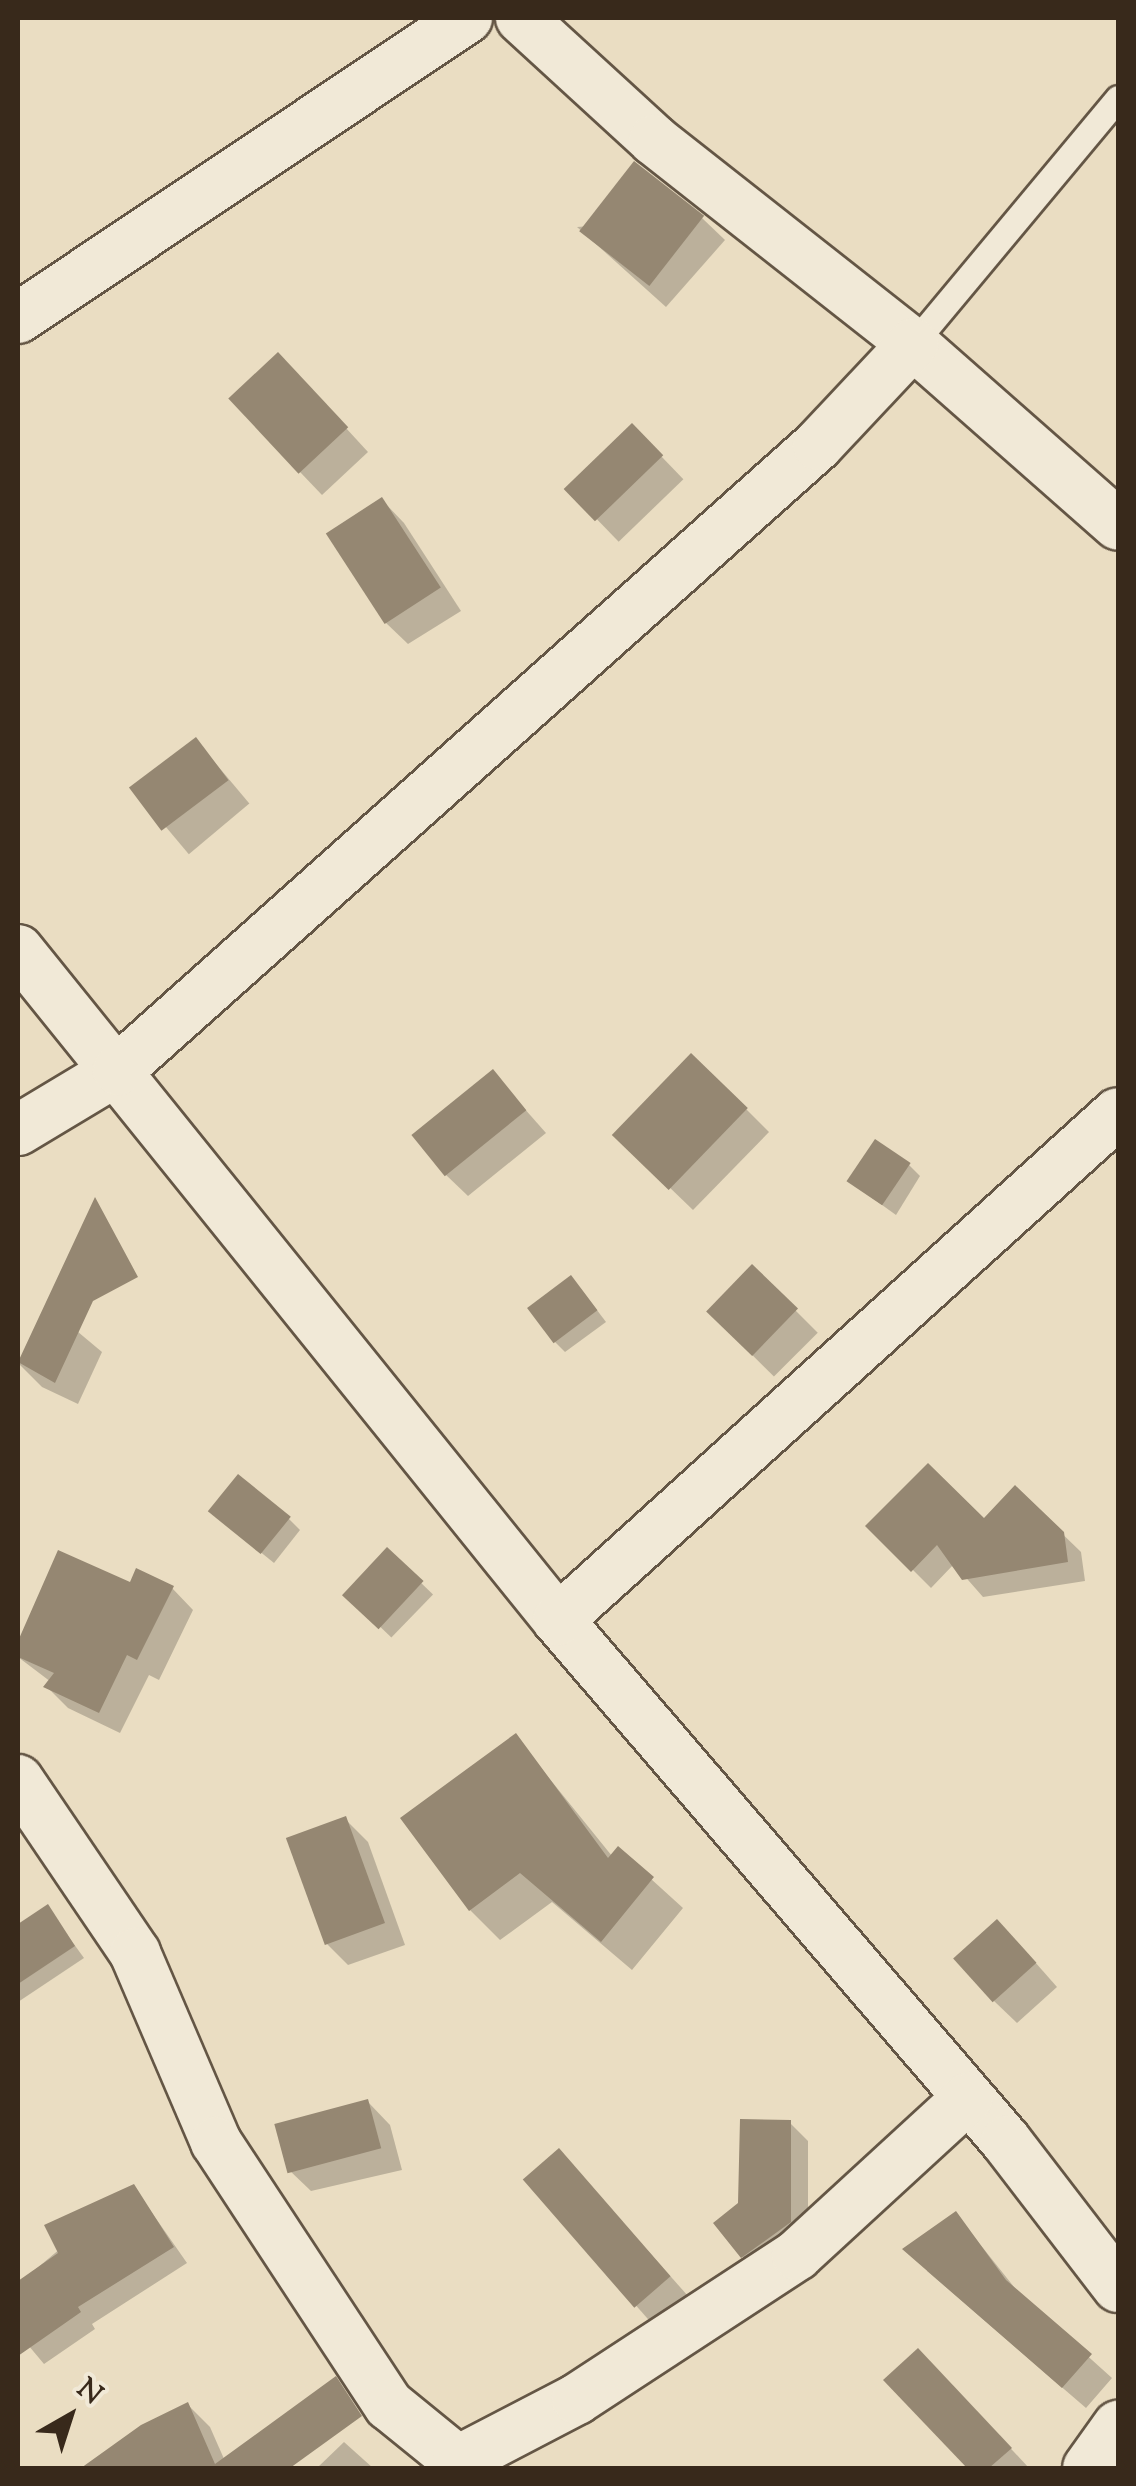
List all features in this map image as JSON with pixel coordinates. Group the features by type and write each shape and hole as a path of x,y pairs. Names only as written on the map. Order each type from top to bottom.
{"street":[{"path":"18,318 467,18"},
{"path":"521,18 654,140 912,344 1118,525"},
{"path":"18,1130 118,1070 818,445 912,344"},
{"path":"18,950 558,1620 968,2098 1115,2276"},
{"path":"558,1620 1118,1113"},
{"path":"18,1780 135,1954 216,2142 389,2405 460,2465 577,2399 797,2255 968,2098"},
{"path":"1088,2468 1118,2426"}],"lane":[{"path":"912,344 1118,98"}],"building":[{"path":"634,161 704,216 649,286 579,231"},
{"path":"278,352 348,427 299,474 228,398"},
{"path":"632,423 663,455 595,521 564,489"},
{"path":"382,497 441,588 385,624 326,533"},
{"path":"196,737 228,780 161,831 129,788"},
{"path":"691,1053 748,1108 669,1190 612,1135"},
{"path":"493,1069 526,1110 445,1176 411,1135"},
{"path":"875,1139 911,1163 882,1205 846,1181"},
{"path":"95,1197 138,1277 93,1301 55,1383 18,1362"},
{"path":"752,1264 798,1308 752,1356 706,1311"},
{"path":"571,1275 597,1310 554,1343 527,1308"},
{"path":"928,1463 984,1518 1015,1485 1064,1532 1068,1562 962,1580 937,1545 911,1572 865,1526"},
{"path":"238,1474 291,1517 261,1554 208,1511"},
{"path":"387,1547 424,1581 379,1629 342,1595"},
{"path":"58,1550 130,1582 136,1568 174,1586 137,1660 127,1655 99,1713 43,1687 54,1673 18,1657 18,1641"},
{"path":"516,1733 608,1858 618,1846 654,1877 601,1942 520,1873 469,1911 400,1818"},
{"path":"346,1816 385,1923 325,1945 286,1838"},
{"path":"48,1904 75,1946 18,1984 18,1924"},
{"path":"997,1919 1036,1963 993,2002 953,1958"},
{"path":"368,2099 381,2148 288,2173 274,2124"},
{"path":"740,2119 791,2120 791,2222 741,2258 713,2223 738,2203"},
{"path":"559,2148 671,2276 634,2308 523,2179"},
{"path":"134,2184 174,2247 78,2307 81,2312 18,2356 18,2281 58,2253 44,2225"},
{"path":"956,2211 1006,2280 1092,2354 1062,2388 902,2249"},
{"path":"918,2348 1012,2448 989,2468 967,2468 883,2380"},
{"path":"336,2376 362,2416 290,2468 81,2468 141,2425 188,2402 215,2464"}]}
